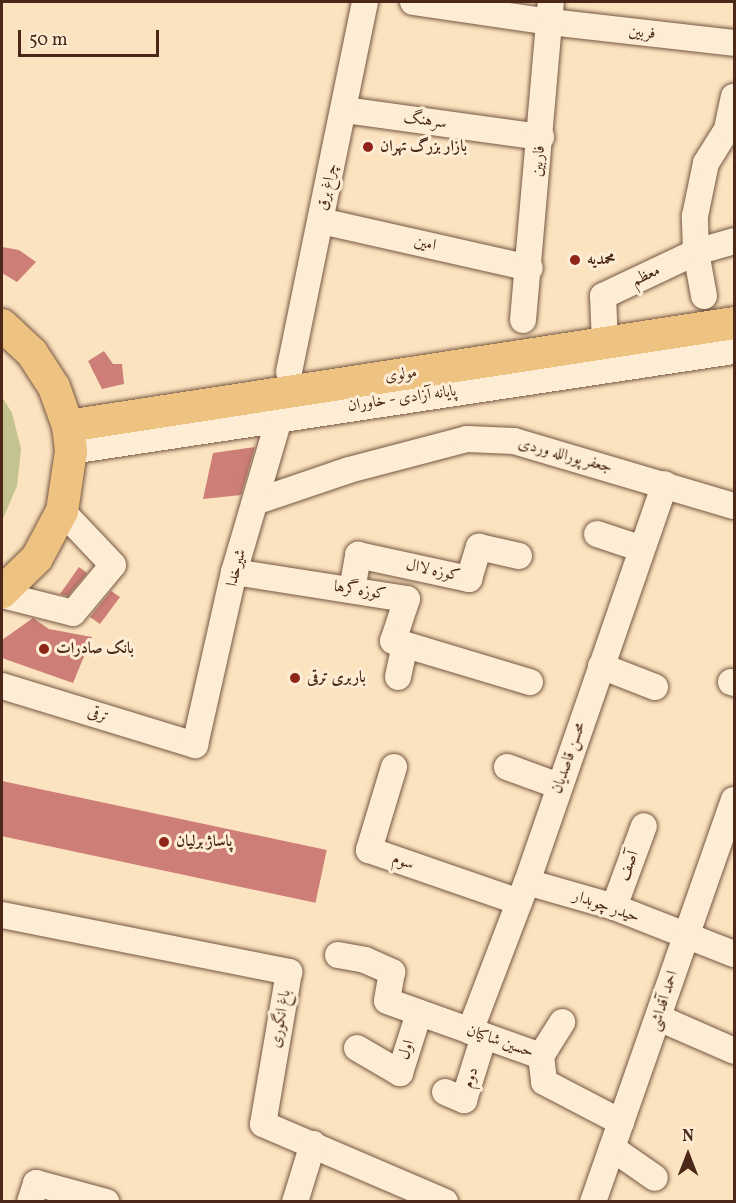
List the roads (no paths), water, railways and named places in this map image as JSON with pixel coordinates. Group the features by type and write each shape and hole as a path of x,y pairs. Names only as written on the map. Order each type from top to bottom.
{"main road":[{"name":"مولوی","path":"69,438 285,394 735,323"},
{"path":"2,325 38,361 54,387 69,438 62,511 37,558 2,593"}],"street":[{"name":"چراغ برق","path":"285,394 365,2"},
{"name":"فربین","path":"413,2 551,12 735,43"},
{"name":"فاربین","path":"524,320 551,12"},
{"path":"704,296 696,252 695,216 706,163 727,129 735,98"},
{"name":"سرهنگ","path":"344,110 541,137"},
{"name":"امین","path":"321,221 530,268"},
{"name":"معظم","path":"604,345 603,296 696,252 735,241"},
{"name":"پایانه آزادی - خاوران","path":"285,394 735,351"},
{"name":"شیرخدا","path":"195,745 234,572 285,394"},
{"name":"جعفر پورالله وردی","path":"255,502 350,470 467,439 514,441 735,506"},
{"name":"محسن قاصدیان","path":"477,1034 523,892 665,484"},
{"path":"2,593 73,614 113,565 62,511"},
{"path":"597,534 642,549"},
{"name":"کوزه لاال","path":"351,590 358,555 469,579 479,547 519,556"},
{"name":"کوزه‌گرها","path":"234,572 407,599 393,641 405,645"},
{"path":"398,677 405,645 530,682"},
{"path":"601,666 655,687"},
{"name":"ترقی","path":"2,686 195,745"},
{"name":"سوم","path":"394,767 369,850 523,892"},
{"path":"507,767 560,786"},
{"name":"احمد آقداشی","path":"593,1202 659,1018 685,935 734,806"},
{"name":"آصف","path":"614,907 644,826"},
{"name":"حیدر چوبدار","path":"523,892 614,907 735,954"},
{"name":"باغ انگوری","path":"2,915 289,972 263,1124 313,1144 401,1193 445,1202"},
{"name":"حسین شاکیان","path":"339,956 364,960 392,972 387,1001 541,1056 544,1082 621,1122"},
{"name":"اول","path":"357,1048 400,1073 418,1013"},
{"path":"659,1018 735,1051"},
{"path":"541,1056 562,1022"},
{"name":"دوم","path":"445,1092 464,1100 477,1034"},
{"path":"294,1202 313,1144"},
{"path":"612,1148 655,1178"},
{"path":"30,1202 36,1183 106,1202"}],"place":[{"name":"بازار بزرگ تهران","path":"368,147"},
{"name":"محمدیه","path":"575,260"},
{"name":"بانک صادرات","path":"44,649"},
{"name":"باربری ترقی","path":"295,678"},
{"name":"پاساژ برلیان","path":"164,842"}]}
